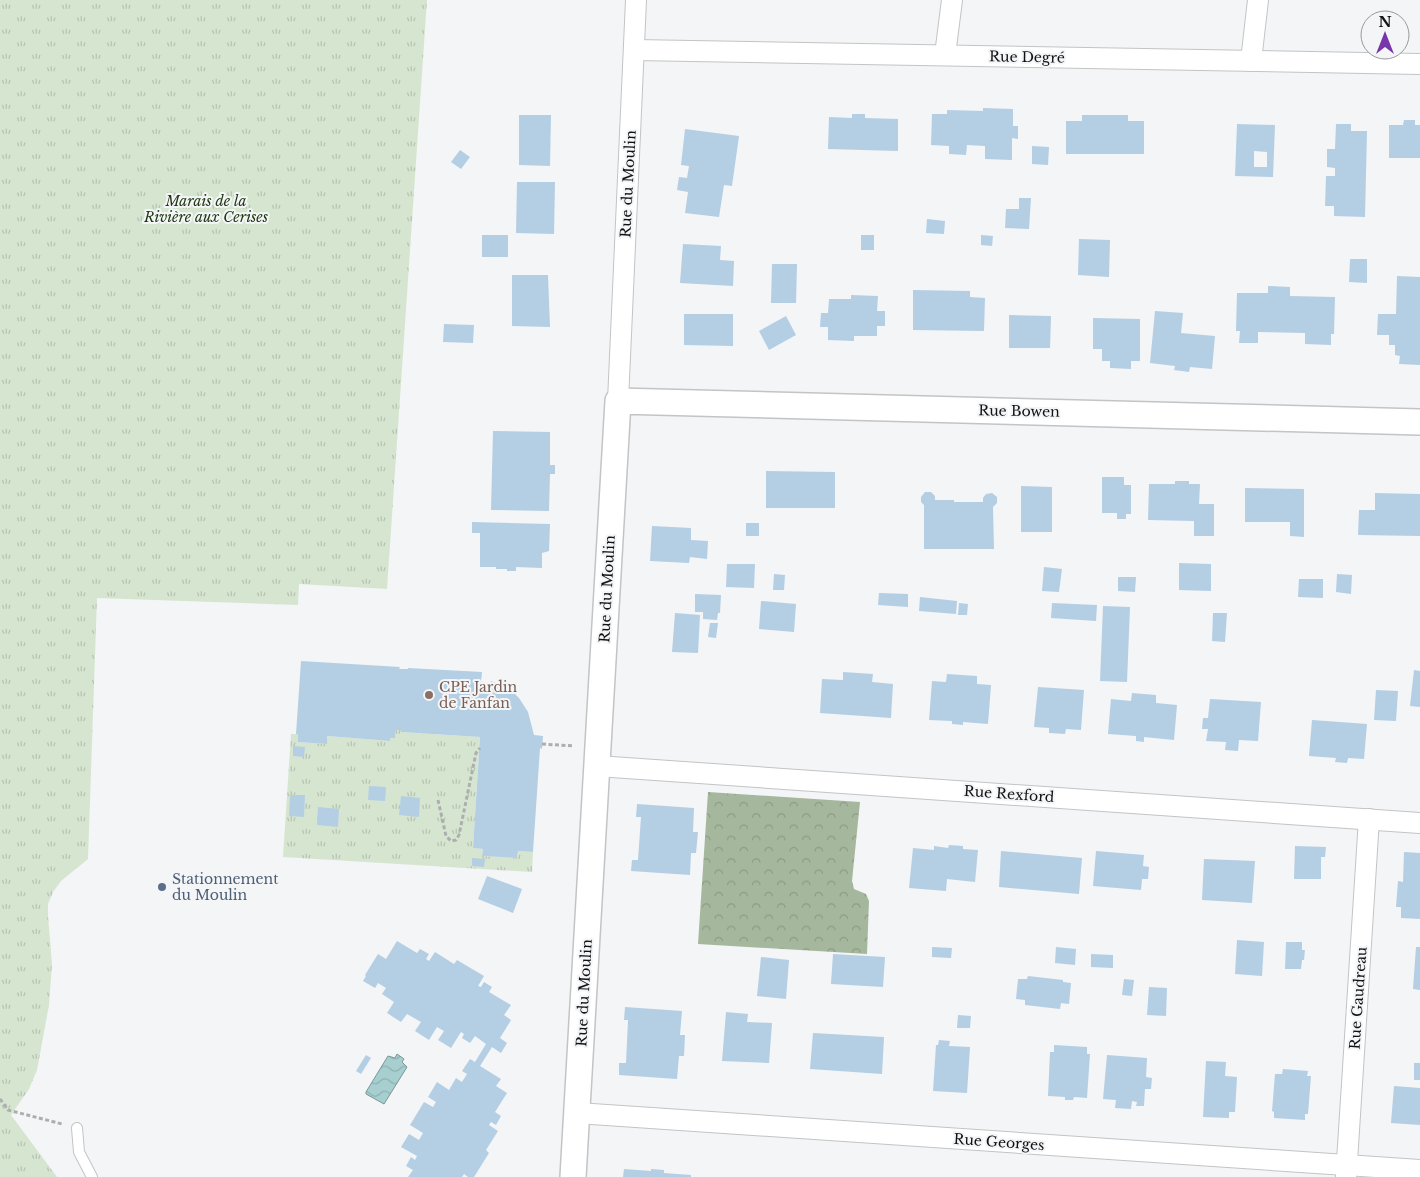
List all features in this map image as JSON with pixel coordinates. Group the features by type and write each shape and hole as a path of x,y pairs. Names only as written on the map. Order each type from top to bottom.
{"street":[{"name":"Rue du Moulin","path":"573,1177 618,401 636,0"},
{"path":"945,55 952,0"},
{"path":"1251,61 1258,0"},
{"name":"Rue Degré","path":"635,50 1420,64"},
{"name":"Rue Bowen","path":"618,401 1420,422"},
{"name":"Rue Rexford","path":"597,766 1420,823"},
{"name":"Rue Gaudreau","path":"1347,1171 1369,819"},
{"name":"Rue Georges","path":"577,1113 1347,1171 1420,1170"}],"lane":[{"path":"77,1128 79,1152 92,1177"}],"path":[{"path":"438,800 446,836 451,840 456,840 459,835 476,753 480,748"},
{"path":"0,1099 8,1110 77,1128"}],"green space":[{"name":"Marais de la Rivière aux Cerises","path":"0,0 427,0 387,589 299,584 298,605 97,598 88,859 61,881 53,892 48,904 52,964 49,1005 37,1070 29,1089 11,1115 57,1177 0,1177"},
{"path":"395,730 401,730 401,732 480,737 473,848 483,849 482,856 517,858 518,851 533,852 532,872 283,857 291,734 298,734 298,742 327,744 327,736 390,741 390,738 395,738"},
{"path":"708,792 860,802 852,881 854,889 866,894 869,901 867,954 698,944"}],"water":[{"path":"397,1054 404,1059 402,1062 407,1067 384,1104 366,1094 366,1092 388,1056 395,1058"}],"building":[{"path":"983,108 1013,109 1013,126 1018,126 1018,139 1012,138 1012,160 985,159 985,146 967,145 966,155 949,154 949,146 931,145 932,114 947,114 947,110 983,111"},
{"path":"852,114 865,114 865,118 898,119 898,151 828,149 829,117 852,118"},
{"path":"519,115 551,115 550,166 519,165"},
{"path":"1082,115 1128,115 1128,121 1144,121 1144,154 1066,154 1066,121 1082,121"},
{"path":"1404,120 1415,120 1415,125 1420,125 1420,158 1389,158 1389,125 1403,125"},
{"path":"1237,124 1275,125 1273,177 1235,176","holes":["1254,151 1267,152 1267,167 1254,167"]},
{"path":"1336,124 1351,124 1351,131 1367,131 1365,217 1334,216 1334,206 1325,206 1326,176 1335,176 1335,168 1327,167 1327,149 1335,149"},
{"path":"685,129 739,136 732,186 724,185 719,217 685,213 688,192 677,190 679,177 687,178 689,166 681,165"},
{"path":"1032,146 1049,147 1048,165 1032,164"},
{"path":"460,150 470,157 461,169 451,162"},
{"path":"517,182 555,182 554,234 516,233"},
{"path":"1019,198 1031,198 1029,229 1005,228 1006,209 1019,209"},
{"path":"927,219 945,221 944,234 926,233"},
{"path":"482,235 508,235 508,257 482,257"},
{"path":"861,235 874,235 874,250 861,250"},
{"path":"981,235 993,236 992,246 981,245"},
{"path":"1079,239 1110,240 1109,277 1078,275"},
{"path":"683,244 721,246 720,260 734,261 733,286 680,283"},
{"path":"1350,259 1367,259 1367,283 1349,282"},
{"path":"772,264 797,264 796,303 771,303"},
{"path":"512,275 548,275 550,327 512,326"},
{"path":"1397,276 1420,277 1420,365 1399,364 1400,356 1395,355 1395,345 1389,345 1389,335 1377,335 1378,314 1396,314"},
{"path":"1268,286 1290,287 1290,296 1335,297 1334,334 1331,334 1331,345 1305,344 1305,333 1258,332 1258,343 1239,343 1240,331 1236,331 1237,293 1268,293"},
{"path":"913,290 970,291 970,297 985,298 984,331 913,330"},
{"path":"851,295 878,296 877,311 885,311 885,326 877,326 877,336 854,336 854,341 828,340 828,327 820,327 821,313 828,313 829,299 851,299"},
{"path":"1155,311 1183,313 1181,333 1215,336 1212,369 1190,367 1189,372 1174,370 1175,366 1150,363"},
{"path":"684,314 733,314 733,346 684,345"},
{"path":"1009,315 1051,316 1050,348 1009,348"},
{"path":"786,316 796,335 769,350 759,331"},
{"path":"1093,318 1140,319 1140,361 1131,361 1131,369 1110,368 1110,361 1102,361 1102,349 1093,349"},
{"path":"444,324 474,325 473,343 443,342"},
{"path":"493,431 550,432 550,465 555,465 555,474 550,474 549,511 491,510"},
{"path":"766,471 835,472 835,508 766,508"},
{"path":"1102,477 1124,477 1124,485 1131,485 1131,514 1126,514 1126,519 1117,519 1117,513 1102,513"},
{"path":"1175,481 1189,481 1189,484 1200,484 1199,504 1214,504 1214,536 1194,536 1194,521 1148,520 1149,484 1175,484"},
{"path":"1021,486 1052,487 1052,532 1021,532"},
{"path":"1245,488 1304,489 1304,537 1290,536 1290,522 1245,522"},
{"path":"925,492 931,492 935,496 935,500 954,500 954,502 983,502 986,494 992,493 997,497 997,503 993,507 994,549 924,549 924,505 921,502 921,497"},
{"path":"1375,493 1420,494 1420,536 1358,535 1359,510 1375,510"},
{"path":"472,522 550,524 549,551 542,553 542,568 516,567 516,571 507,571 507,569 496,569 496,567 480,567 480,533 472,533"},
{"path":"746,523 759,523 759,536 746,536"},
{"path":"652,526 691,528 691,540 708,541 707,559 690,557 689,563 650,561"},
{"path":"1179,563 1211,564 1211,591 1179,590"},
{"path":"727,564 755,564 754,588 726,587"},
{"path":"1044,567 1062,569 1059,592 1042,591"},
{"path":"774,574 785,575 784,590 773,590"},
{"path":"1337,574 1352,575 1351,594 1336,592"},
{"path":"1118,577 1136,577 1135,592 1118,591"},
{"path":"1299,579 1323,579 1323,598 1298,597"},
{"path":"879,593 908,594 908,607 878,605"},
{"path":"695,594 721,595 720,613 718,613 717,620 703,619 703,612 695,612"},
{"path":"920,597 957,601 956,614 919,611"},
{"path":"761,601 796,604 794,632 759,629"},
{"path":"959,603 968,604 967,615 958,615"},
{"path":"1052,603 1097,605 1096,621 1051,618"},
{"path":"1103,606 1130,607 1127,682 1100,681"},
{"path":"675,613 700,615 698,653 672,652"},
{"path":"1213,613 1227,613 1225,642 1212,641"},
{"path":"710,623 718,623 716,638 708,637"},
{"path":"301,661 400,667 399,669 482,672 481,682 490,684 491,681 513,692 528,712 534,735 543,736 542,749 540,748 533,852 518,851 517,858 482,856 483,849 473,848 480,737 401,732 401,730 395,730 395,738 390,738 390,741 327,736 327,744 298,742 298,734 296,734"},
{"path":"1414,670 1420,671 1420,707 1410,706"},
{"path":"843,672 873,674 872,682 893,684 891,718 820,713 822,679 843,680"},
{"path":"947,674 977,676 977,684 991,685 988,724 963,722 963,725 952,724 952,721 929,720 932,681 946,682"},
{"path":"1038,687 1084,690 1081,730 1066,729 1065,734 1049,733 1049,728 1034,727"},
{"path":"1376,690 1398,691 1396,721 1374,720"},
{"path":"1132,693 1156,695 1156,703 1177,705 1174,740 1144,737 1144,742 1136,741 1136,736 1108,734 1111,699 1131,701"},
{"path":"1210,699 1261,702 1258,741 1239,740 1238,751 1225,750 1226,742 1206,741 1208,729 1202,729 1203,718 1208,718"},
{"path":"1312,720 1367,724 1364,759 1348,758 1347,763 1335,762 1336,758 1309,756"},
{"path":"293,746 305,747 304,757 293,756"},
{"path":"369,786 386,787 385,801 368,800"},
{"path":"290,795 305,795 304,817 289,816"},
{"path":"401,796 420,798 419,817 399,815"},
{"path":"637,804 694,808 693,832 698,832 696,853 691,853 690,875 631,871 632,860 638,860 641,817 636,817"},
{"path":"318,807 339,809 338,827 317,825"},
{"path":"949,845 963,846 963,849 978,850 975,882 947,879 946,891 909,888 913,848 934,850 934,846 948,848"},
{"path":"1295,846 1326,847 1325,857 1321,857 1321,879 1294,879"},
{"path":"1001,851 1082,858 1079,894 999,887"},
{"path":"1096,851 1144,855 1143,866 1149,867 1148,879 1142,879 1141,890 1093,886"},
{"path":"1404,852 1420,853 1420,919 1401,918 1401,907 1396,907 1398,881 1403,882"},
{"path":"472,858 485,859 484,867 472,866"},
{"path":"1204,859 1255,861 1252,903 1202,900"},
{"path":"487,876 522,889 513,913 478,899"},
{"path":"1237,940 1264,942 1262,976 1235,974"},
{"path":"397,941 417,953 420,949 429,954 426,959 429,961 435,952 454,964 457,960 484,976 478,986 481,987 484,982 492,987 489,992 511,1005 504,1015 511,1020 500,1038 507,1043 501,1053 492,1047 480,1066 501,1079 496,1086 507,1093 495,1112 501,1116 496,1125 491,1122 489,1125 498,1131 486,1150 489,1153 474,1177 468,1177 464,1174 462,1177 408,1177 413,1170 406,1166 411,1157 415,1160 417,1156 401,1147 409,1134 419,1140 423,1133 410,1125 424,1102 433,1107 436,1102 428,1097 437,1082 449,1090 456,1078 462,1082 467,1074 462,1071 470,1059 475,1062 486,1044 475,1036 470,1043 462,1038 464,1034 461,1032 451,1048 438,1040 444,1031 437,1027 429,1040 415,1031 421,1022 407,1014 401,1022 387,1013 394,1002 382,994 386,988 378,983 375,988 363,981 378,954 386,959"},
{"path":"1286,942 1302,942 1302,950 1305,950 1301,969 1285,969"},
{"path":"932,947 952,948 951,958 932,957"},
{"path":"1056,947 1076,949 1075,965 1055,963"},
{"path":"1416,947 1420,947 1420,990 1413,989"},
{"path":"833,954 885,957 883,987 831,984"},
{"path":"1091,954 1113,955 1113,968 1091,967"},
{"path":"761,957 789,960 786,999 757,996"},
{"path":"1028,976 1063,980 1063,982 1071,983 1069,1004 1061,1003 1060,1009 1025,1005 1025,1000 1016,999 1018,979 1027,979"},
{"path":"1124,979 1134,980 1132,996 1122,995"},
{"path":"1149,987 1167,988 1166,1016 1147,1015"},
{"path":"625,1007 682,1011 680,1035 685,1035 684,1056 679,1056 677,1079 619,1075 619,1063 626,1063 628,1020 624,1020"},
{"path":"726,1012 748,1014 747,1022 772,1023 769,1063 722,1061"},
{"path":"958,1015 971,1016 970,1028 957,1028"},
{"path":"813,1033 884,1037 882,1074 810,1069"},
{"path":"939,1040 950,1041 949,1046 970,1047 967,1093 933,1091 936,1045 938,1045"},
{"path":"1054,1045 1087,1047 1087,1054 1090,1054 1087,1098 1074,1097 1073,1100 1065,1100 1065,1097 1048,1096 1050,1052 1054,1052"},
{"path":"366,1055 371,1058 361,1074 356,1071"},
{"path":"1107,1055 1147,1058 1146,1077 1152,1078 1151,1089 1145,1089 1144,1106 1136,1106 1137,1102 1132,1101 1131,1109 1115,1108 1116,1100 1103,1099"},
{"path":"1206,1061 1226,1062 1225,1076 1237,1077 1235,1112 1229,1112 1229,1118 1203,1117"},
{"path":"1414,1063 1420,1063 1420,1080 1414,1080"},
{"path":"1283,1069 1308,1071 1307,1076 1311,1076 1308,1114 1305,1114 1305,1120 1274,1118 1274,1112 1272,1111 1275,1074 1282,1074"},
{"path":"1394,1086 1420,1088 1420,1125 1391,1123"},
{"path":"624,1169 664,1170 664,1173 691,1175 691,1177 623,1177"}],"place":[{"name":"CPE Jardin de Fanfan","path":"429,695"},
{"name":"Stationnement du Moulin","path":"162,887"}]}
